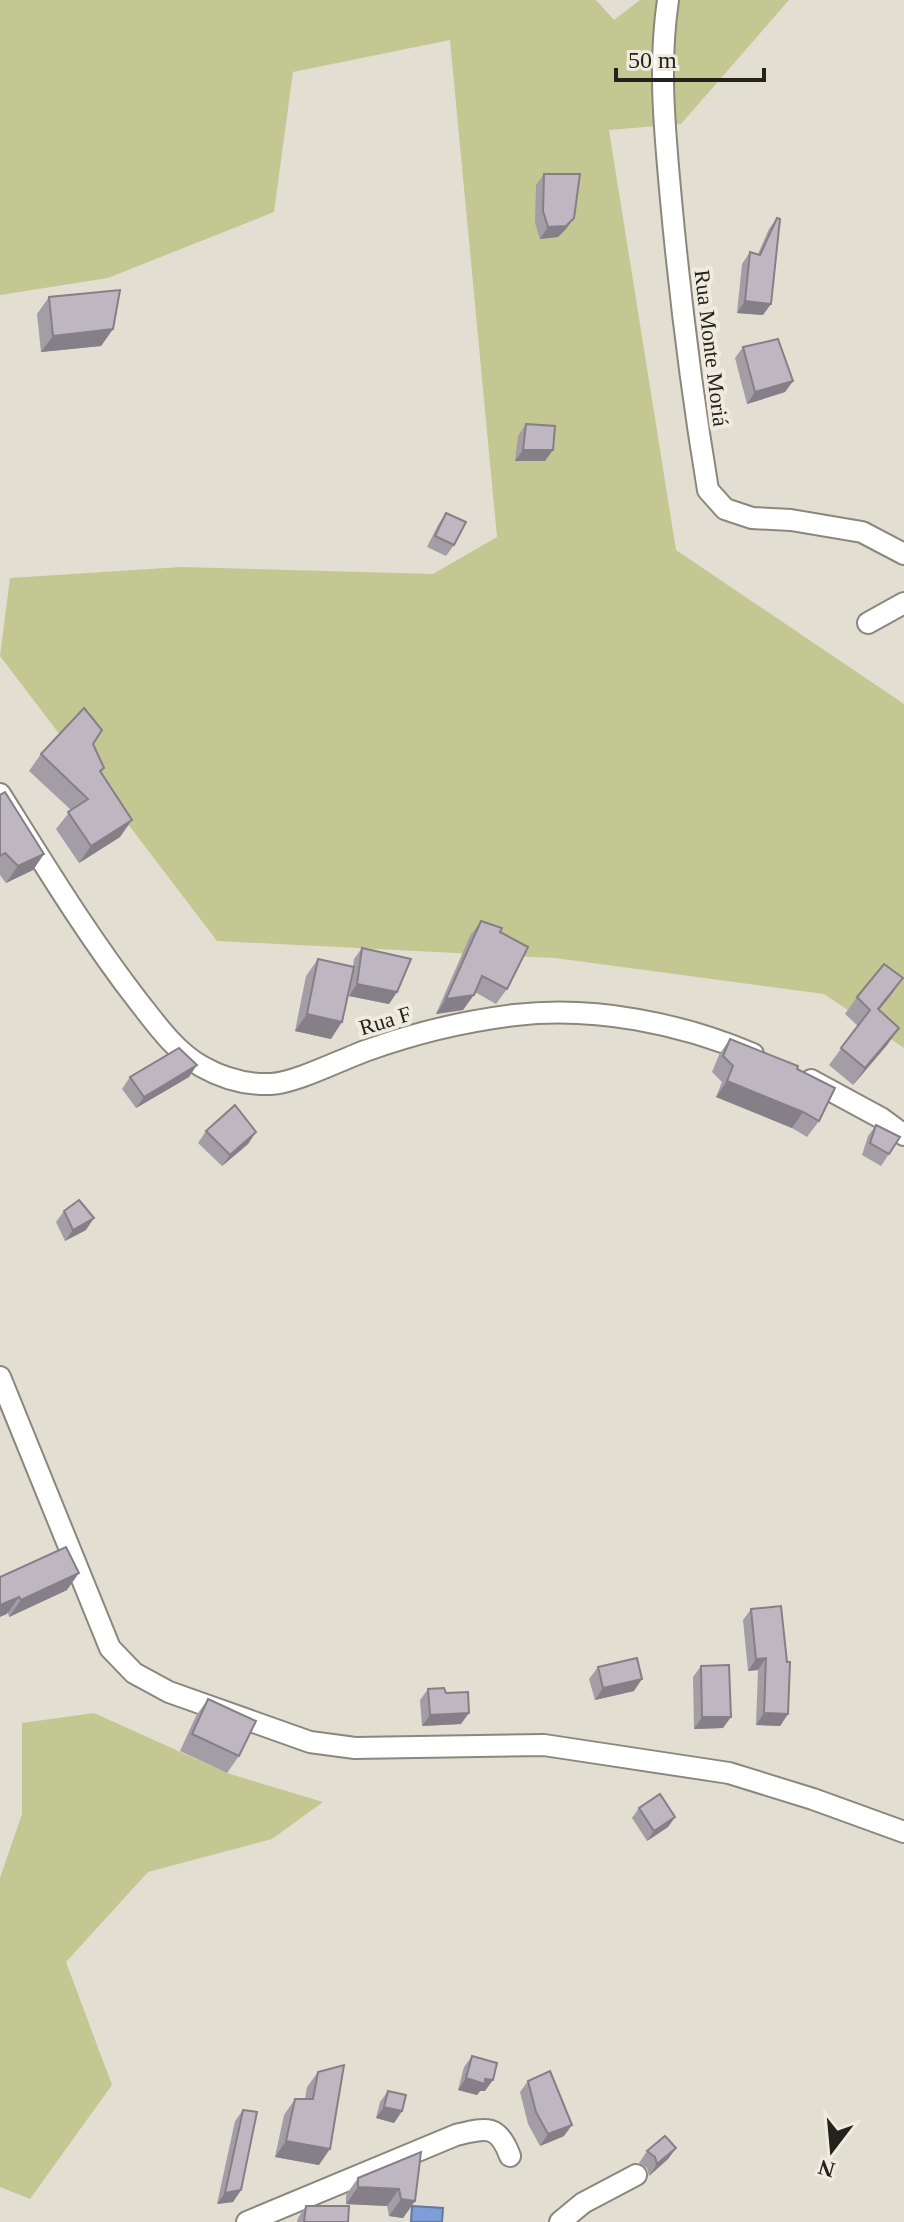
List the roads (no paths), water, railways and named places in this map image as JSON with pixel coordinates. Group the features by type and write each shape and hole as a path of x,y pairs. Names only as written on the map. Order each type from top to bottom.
{"street":[{"name":"Rua Monte Moriá","path":"668,0 662,69 666,142 679,278 708,490 725,509 752,518 791,520 862,532 904,554"},
{"path":"868,623 904,603"},
{"name":"Rua F","path":"0,794 86,928 154,1021 177,1047 200,1065 248,1084 274,1084 387,1043 444,1028 518,1015 566,1013 677,1028 773,1063"},
{"path":"799,1074 845,1097 904,1135"},
{"path":"0,1377 110,1648 134,1673 169,1692 310,1742 355,1748 544,1745 729,1773 904,1832"},
{"path":"247,2222 456,2135 480,2129 494,2131 503,2139 510,2156"},
{"path":"560,2222 583,2203 636,2175"}],"water":[{"path":"412,2206 443,2208 442,2222 411,2222"}]}
